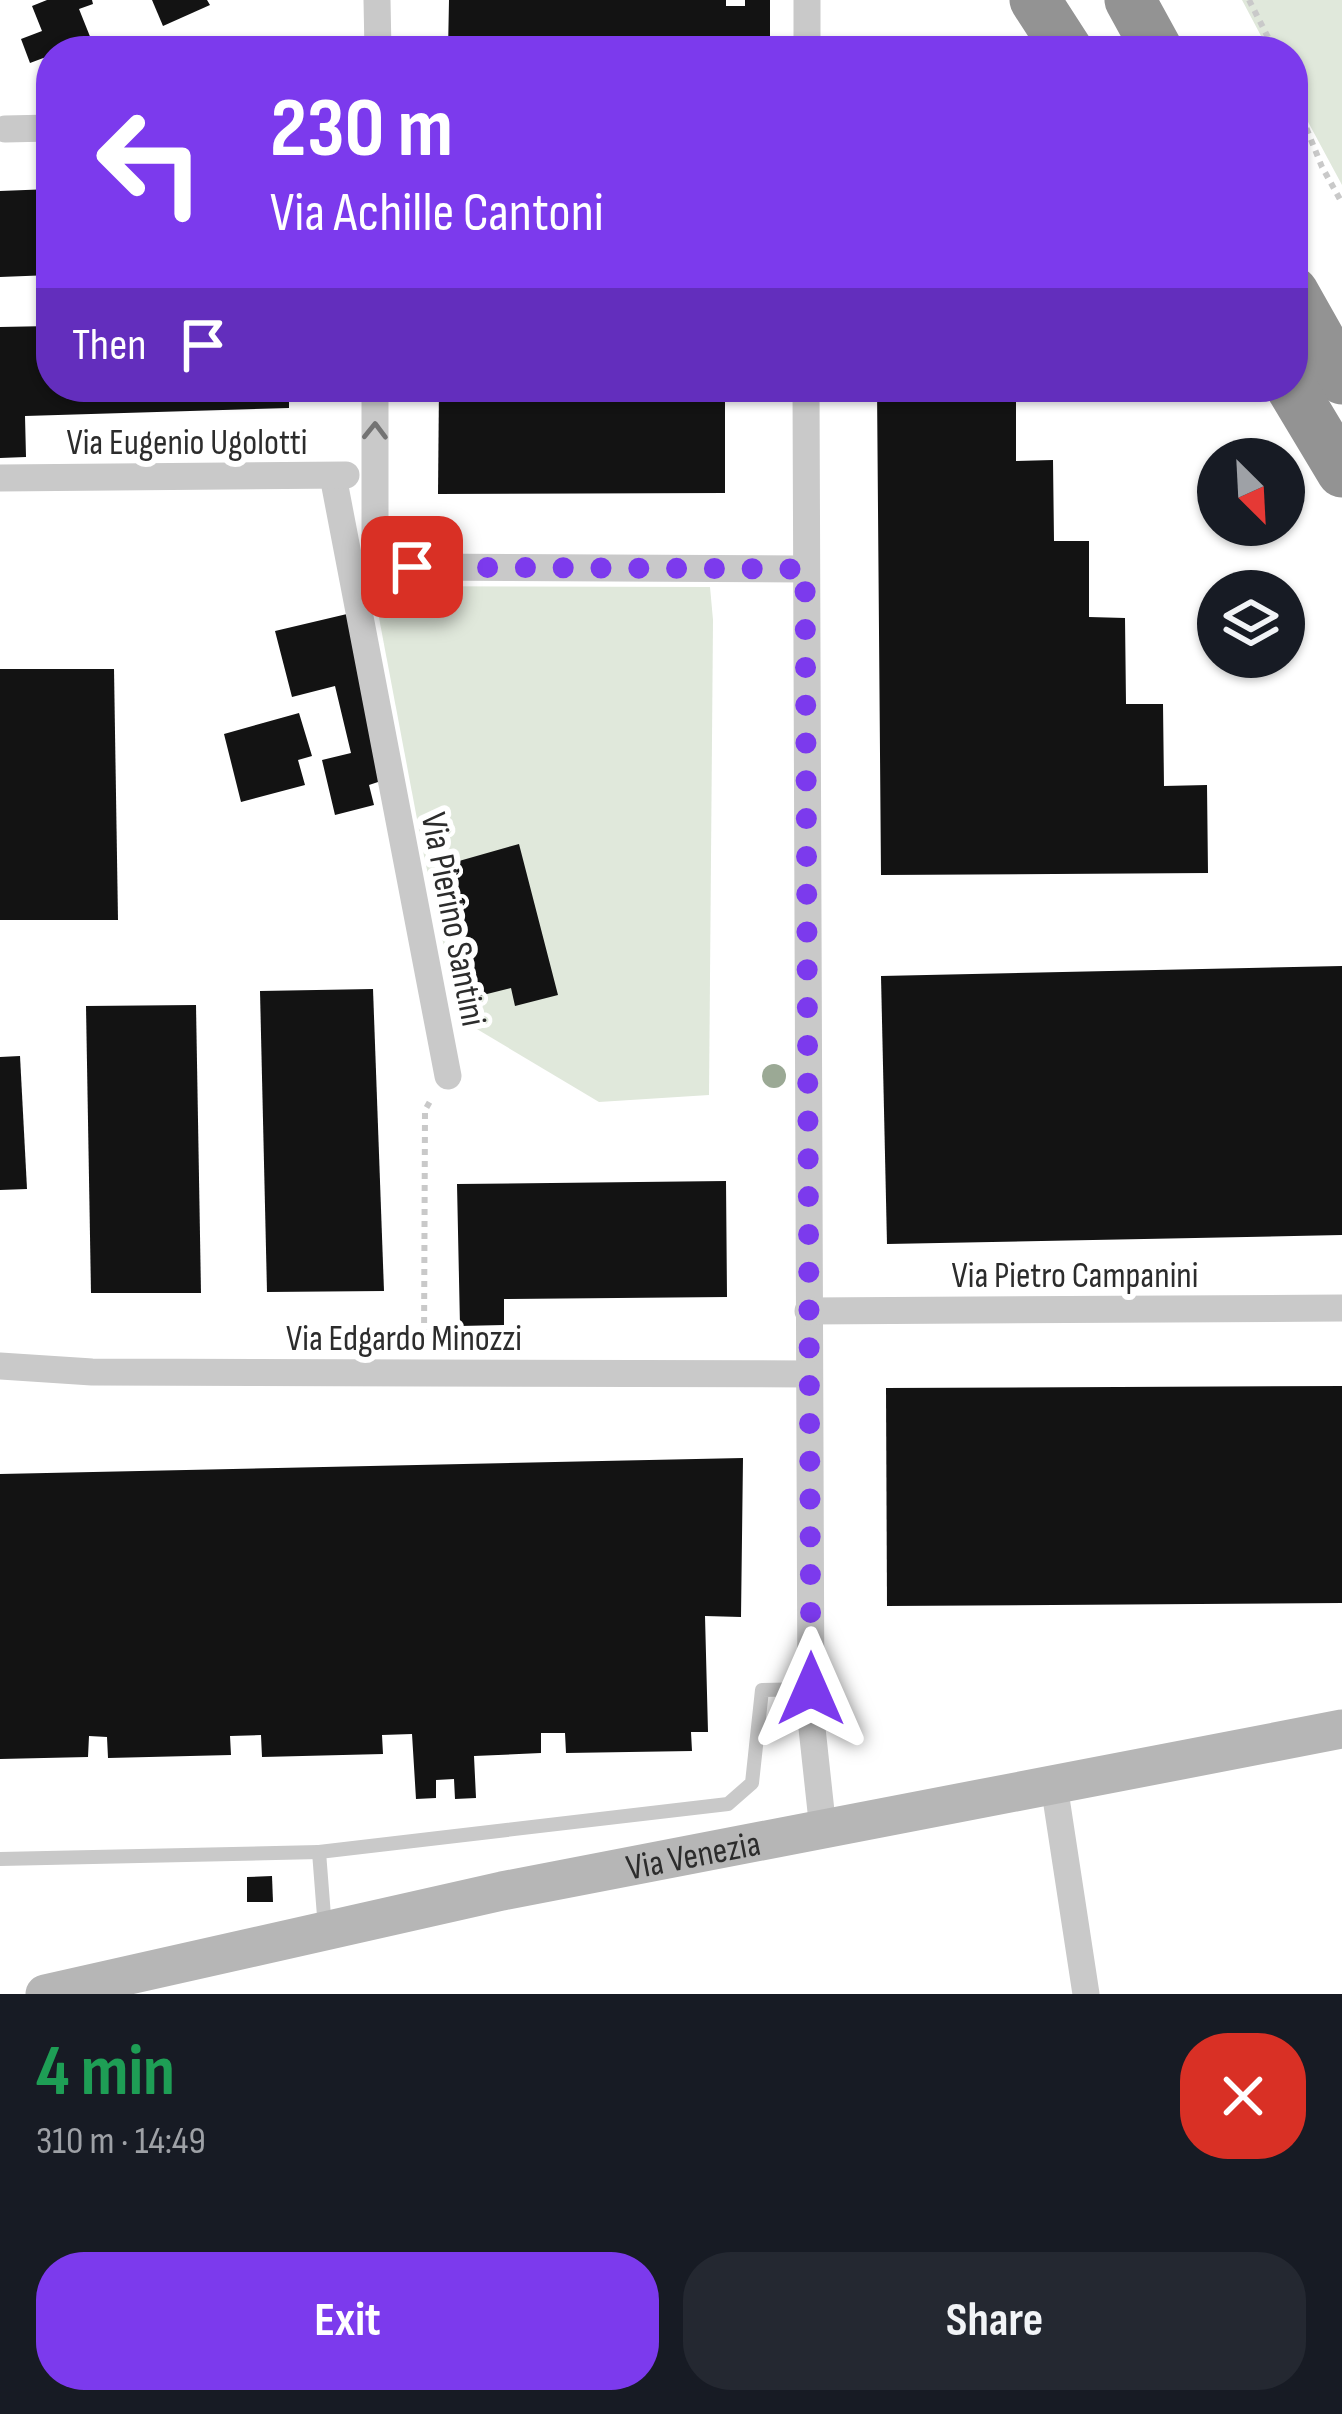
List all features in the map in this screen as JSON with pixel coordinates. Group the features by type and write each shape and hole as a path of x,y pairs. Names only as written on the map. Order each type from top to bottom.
{"highway":[{"path":"1035,0 1058,36"},
{"path":"1075,0 1095,36"},
{"path":"1130,0 1150,36"},
{"path":"1151,0 1168,36"},
{"path":"1308,319 1342,379"},
{"path":"1300,402 1342,472"}],"main road":[{"name":"Via Venezia","path":"45,1994 325,1929 1342,1729"}],"street":[{"path":"377,0 378,36"},
{"path":"807,0 807,36"},
{"path":"4,129 36,128"},
{"path":"376,402 375,536 412,567 805,569"},
{"path":"806,402 811,1689 823,1830"},
{"name":"Via Eugenio Ugolotti","path":"0,478 374,475"},
{"name":"Via Pierino Santini","path":"333,476 448,1076"},
{"name":"Via Pietro Campanini","path":"808,1311 1342,1308"},
{"name":"Via Edgardo Minozzi","path":"0,1366 92,1372 809,1374"},
{"path":"1054,1785 1086,1994"}],"lane":[{"path":"0,1859 320,1852 728,1804 752,1783 762,1690 811,1689"},
{"path":"320,1852 325,1929"}],"path":[{"path":"1249,0 1267,36"},
{"path":"1308,132 1342,203"},
{"name":"Via Pierino Santini","path":"424,1373 424,1110 448,1076"}],"shaded area":[{"path":"1242,0 1342,0 1342,185 1308,122 1308,36 1261,36"},
{"path":"373,586 710,587 709,1095 599,1102 460,1019"}],"building":[{"path":"47,0 92,0 93,4 79,9 90,36 36,36 36,61 30,63 21,39 42,31 32,6"},
{"path":"152,0 207,0 210,5 163,26"},
{"path":"449,0 726,0 726,6 745,6 745,0 770,0 770,36 448,36"},
{"path":"36,190 36,276 0,277 0,191"},
{"path":"36,326 36,402 289,402 289,408 25,416 26,457 0,458 0,327"},
{"path":"439,402 725,402 725,493 438,494"},
{"path":"877,402 1016,402 1016,461 1053,460 1054,541 1089,541 1089,617 1125,618 1126,704 1163,704 1164,786 1207,785 1208,873 881,875"},
{"path":"347,614 384,780 369,785 374,805 335,815 322,760 351,753 335,686 292,697 275,631"},
{"path":"0,669 114,669 118,920 0,920"},
{"path":"299,713 312,756 298,760 305,785 241,802 224,734"},
{"path":"519,844 558,995 515,1006 511,988 467,999 448,911 463,907 452,863"},
{"path":"1342,966 1342,1235 887,1244 881,976"},
{"path":"373,989 384,1291 267,1292 260,991"},
{"path":"196,1005 201,1293 91,1293 86,1006"},
{"path":"20,1056 27,1189 0,1190 0,1057"},
{"path":"726,1181 727,1297 504,1299 504,1325 460,1326 457,1184"},
{"path":"1342,1386 1342,1603 887,1606 886,1388"},
{"path":"743,1458 741,1617 705,1616 708,1732 691,1732 692,1751 566,1753 565,1733 541,1733 541,1753 474,1756 476,1798 455,1799 454,1779 436,1780 436,1798 416,1799 412,1734 382,1735 383,1754 262,1757 261,1735 230,1736 231,1755 108,1758 107,1737 89,1736 88,1757 0,1759 0,1474"},
{"path":"272,1876 273,1902 247,1902 247,1877"}],"route":[{"path":"412,567 805,569 811,1689"}]}
